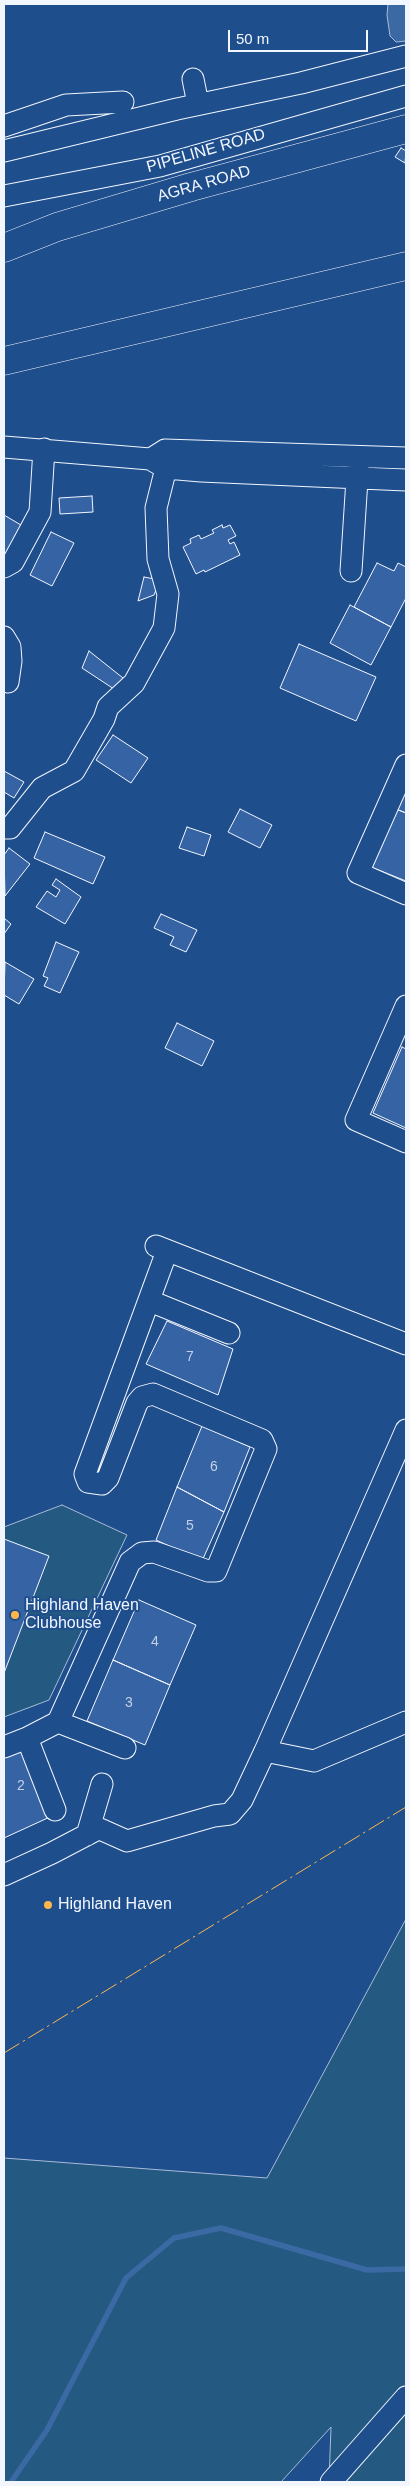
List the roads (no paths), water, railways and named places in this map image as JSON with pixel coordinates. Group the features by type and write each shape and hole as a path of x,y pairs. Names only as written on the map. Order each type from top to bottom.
{"highway":[{"name":"AGRA ROAD","path":"4,248 57,227 191,187 406,129"},
{"path":"4,361 406,266"}],"street":[{"path":"4,151 198,104 300,83 406,56"},
{"path":"193,79 198,104"},
{"name":"PIPELINE ROAD","path":"4,196 160,166 406,96"},
{"path":"4,126 66,106 122,102"},
{"path":"4,447 406,480"},
{"path":"4,567 13,562 40,512 44,449"},
{"path":"160,459 359,455 406,458"},
{"path":"351,571 359,455"},
{"path":"4,828 10,828 42,788 74,770 104,719 108,707 134,683 164,628 168,594 158,558 156,508 160,459"},
{"path":"4,637 10,647 11,661 8,682"},
{"path":"406,765 358,873 406,894"},
{"path":"406,1006 356,1120 406,1142"},
{"path":"4,1747 58,1722 130,1562 142,1554 154,1552 208,1571 216,1571 266,1450 262,1440 153,1394 142,1397 137,1403 108,1478 102,1484 88,1482 85,1474 150,1301 162,1249 406,1344"},
{"path":"150,1301 229,1333"},
{"path":"4,1876 100,1830 127,1841 214,1816 230,1814 242,1800 265,1751 406,1430"},
{"path":"58,1722 125,1748"},
{"path":"265,1751 314,1761 406,1722"},
{"path":"27,1738 55,1810"},
{"path":"87,1835 102,1784"},
{"path":"331,2482 406,2397"}],"waterway":[{"path":"11,2482 47,2430 126,2278 174,2238 221,2228 367,2270 406,2269"}],"place":[{"name":"Highland Haven Clubhouse","path":"15,1615"},
{"name":"Highland Haven","path":"48,1905"}]}
